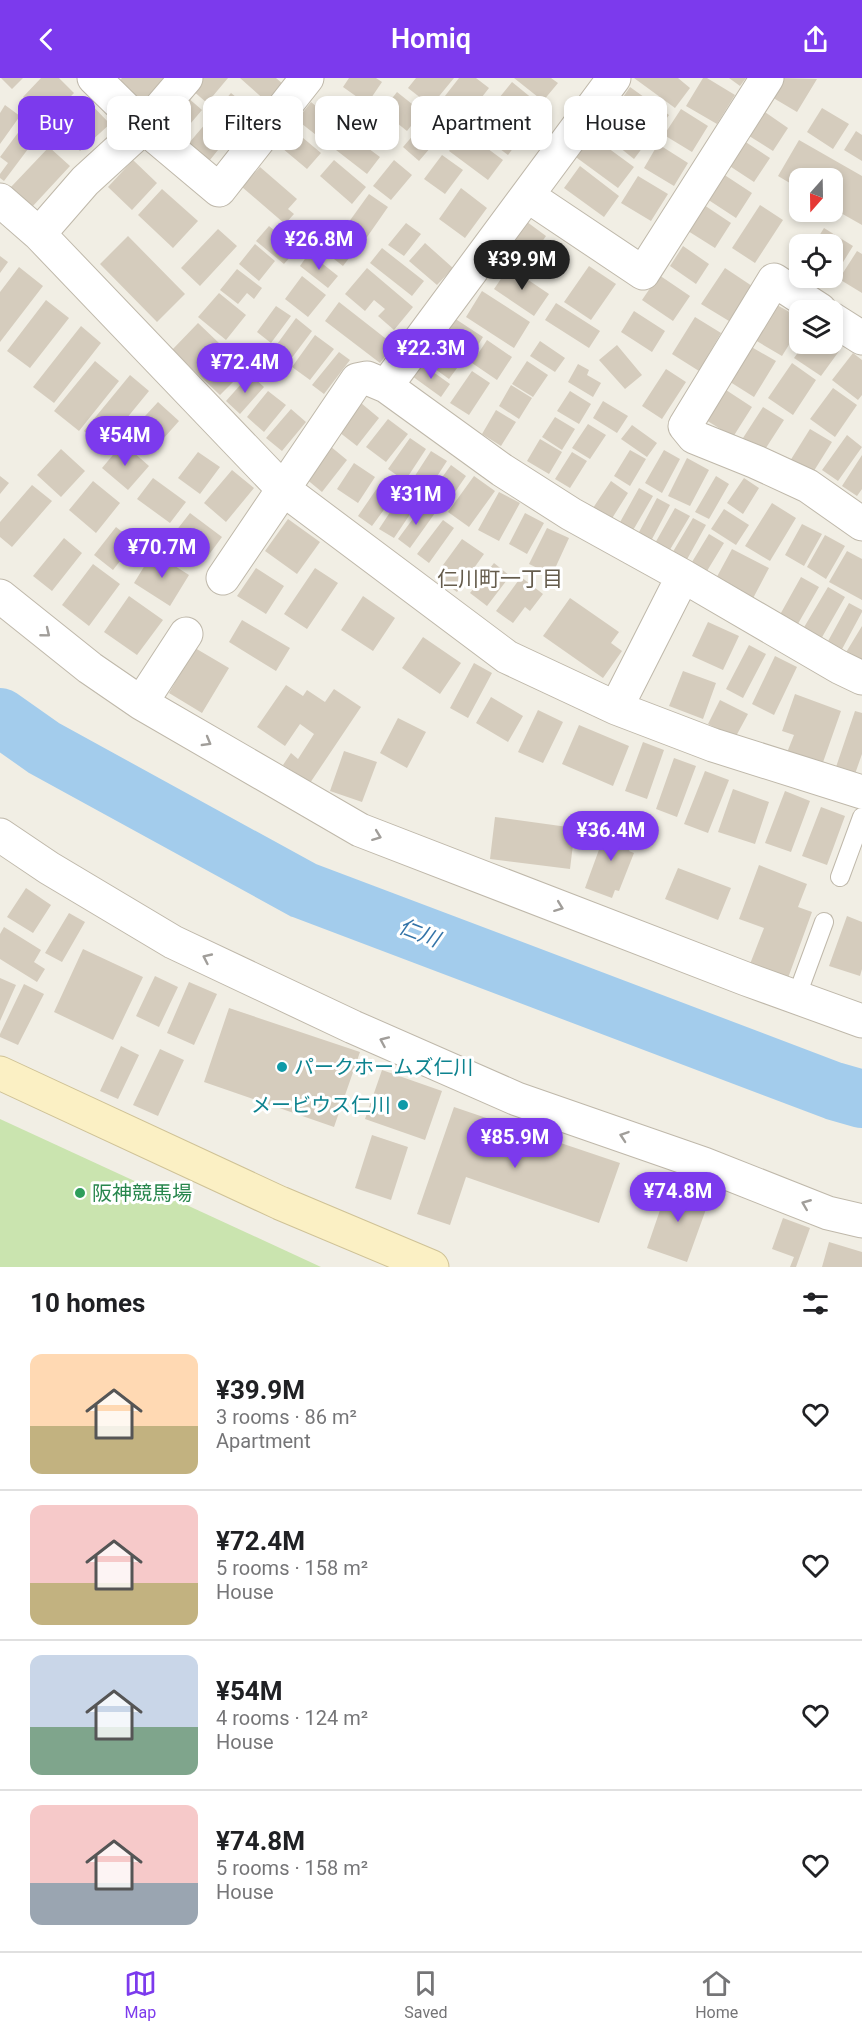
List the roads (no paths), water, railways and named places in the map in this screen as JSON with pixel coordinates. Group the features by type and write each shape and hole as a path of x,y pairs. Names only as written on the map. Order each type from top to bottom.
{"street":[{"path":"94,78 112,96"},
{"path":"171,96 186,78"},
{"path":"171,150 219,190 307,78"},
{"path":"386,387 614,78"},
{"path":"528,196 643,273 767,78"},
{"path":"39,234 85,181 119,150"},
{"path":"0,200 39,234 283,489 507,657 616,708 713,746 862,792"},
{"path":"805,300 774,280 685,426 694,437 808,486 862,524"},
{"path":"843,326 862,338"},
{"path":"223,578 357,380 367,378 386,387 502,470 571,514 862,678"},
{"path":"616,708 683,576"},
{"path":"0,596 90,668 141,703 360,830 796,998 862,1021"},
{"path":"141,703 186,634"},
{"path":"0,835 49,868 172,942 353,1027 517,1099 705,1164 828,1213 862,1221"},
{"path":"0,1073 280,1203 432,1267"}],"lane":[{"path":"840,877 862,817"},
{"path":"796,998 824,922"}],"waterway":[{"name":"仁川","path":"0,717 44,748 303,890 834,1091 862,1099"}],"place":[{"name":"パークホームズ仁川","path":"282,1067"},
{"name":"メービウス仁川","path":"403,1105"},
{"name":"阪神競馬場","path":"80,1193"}],"district":[{"name":"仁川町一丁目","path":"500,579"}]}
